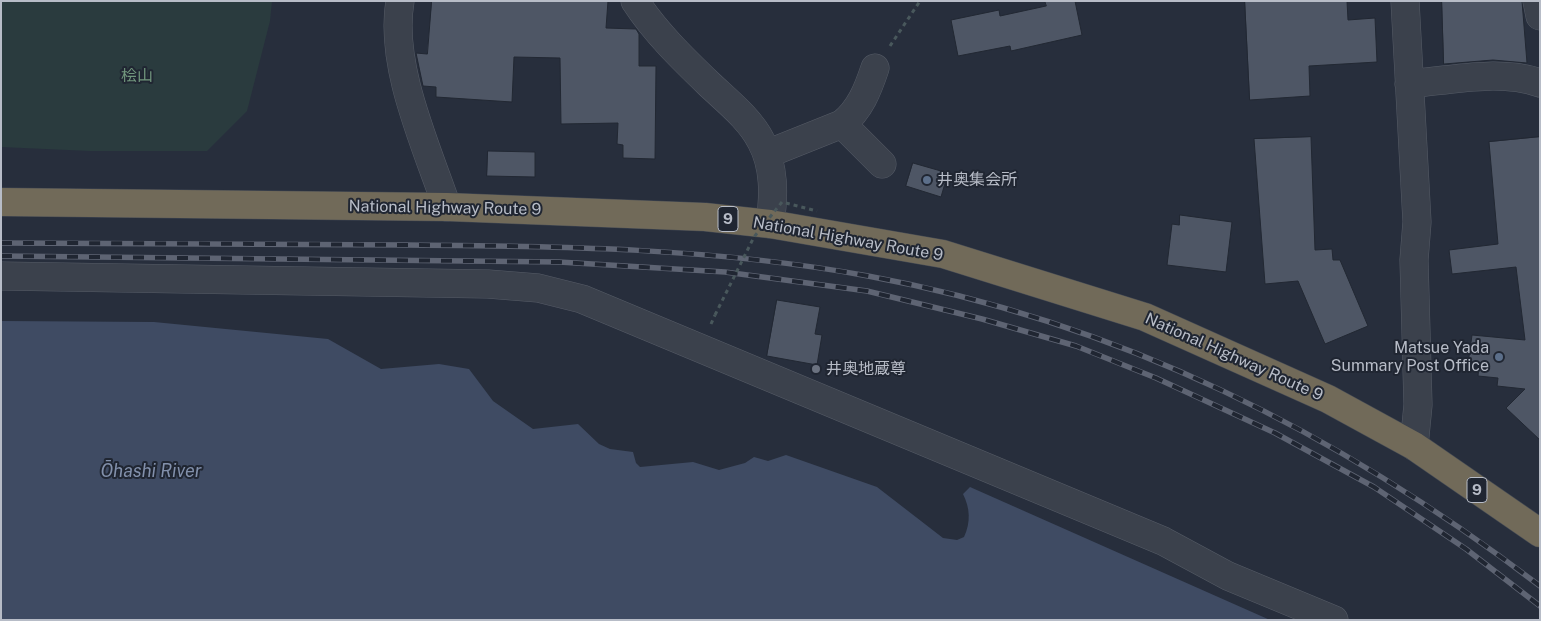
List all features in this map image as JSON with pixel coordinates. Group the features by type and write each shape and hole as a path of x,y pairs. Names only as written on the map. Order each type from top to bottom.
{"highway":[{"name":"National Highway Route 9","path":"1,202 447,207 704,216 770,224 943,254 1146,317 1328,399 1414,446 1540,533"}],"street":[{"path":"400,1 397,37 404,79 447,207"},
{"path":"636,1 648,19 685,62 751,126 761,140 767,154 774,191 770,224"},
{"path":"1405,1 1417,222 1414,260 1418,405 1414,446"},
{"path":"1537,1 1540,16"},
{"path":"767,154 842,124 852,116 866,93 875,68"},
{"path":"1410,84 1492,77 1525,78 1540,83"},
{"path":"842,124 882,164"},
{"path":"1,276 488,284 538,288 582,299 1163,542 1228,576 1334,620"}],"path":[{"path":"875,68 920,1"},
{"path":"714,315 754,237 782,202 817,210"}],"green space":[{"name":"桧山","path":"1,1 272,1 270,21 247,111 207,151 90,151 1,147"}],"water":[{"name":"Ōhashi River","path":"1,321 154,322 328,339 381,369 439,364 469,369 493,401 533,429 578,424 599,444 610,449 633,452 636,463 640,467 693,462 719,470 745,463 754,457 768,461 786,455 877,487 943,538 957,540 964,537 969,515 963,494 970,487 1270,620 1,620"}],"building":[{"path":"432,1 608,1 606,28 636,29 639,34 639,66 656,66 655,159 623,158 623,145 617,144 618,123 561,124 560,58 514,57 512,102 436,97 436,87 423,86 416,53 427,54"},
{"path":"1045,1 1075,1 1082,35 1011,51 1010,46 958,56 951,20 999,10 1000,16 1046,6"},
{"path":"1245,1 1347,1 1348,20 1375,18 1377,62 1309,66 1310,96 1250,100"},
{"path":"1442,1 1522,1 1527,63 1493,60 1444,64"},
{"path":"1311,137 1315,250 1332,249 1333,260 1340,260 1368,326 1325,344 1298,281 1265,284 1254,139"},
{"path":"1540,137 1540,440 1506,408 1525,389 1497,386 1498,378 1478,376 1479,366 1468,364 1472,335 1525,340 1516,267 1452,274 1449,250 1498,244 1489,142"},
{"path":"488,151 535,152 535,177 487,176"},
{"name":"井奥集会所","path":"913,163 948,173 941,197 906,186"},
{"path":"1180,215 1232,222 1226,272 1167,265 1172,224 1179,225"},
{"path":"777,300 820,307 815,334 822,335 817,365 767,356"}],"railway":[{"path":"1,243 465,245 638,250 754,259 811,267 868,276 961,296 1051,322 1138,354 1223,391 1305,433 1386,479 1464,531 1540,586"},
{"path":"1,256 559,262 725,272 867,291 982,319 1076,346 1156,378 1275,433 1374,487 1466,549 1540,606"}],"place":[{"name":"井奥集会所","path":"927,180"},
{"name":"Matsue Yada Summary Post Office","path":"1499,357"},
{"name":"井奥地蔵尊","path":"816,369"}]}
